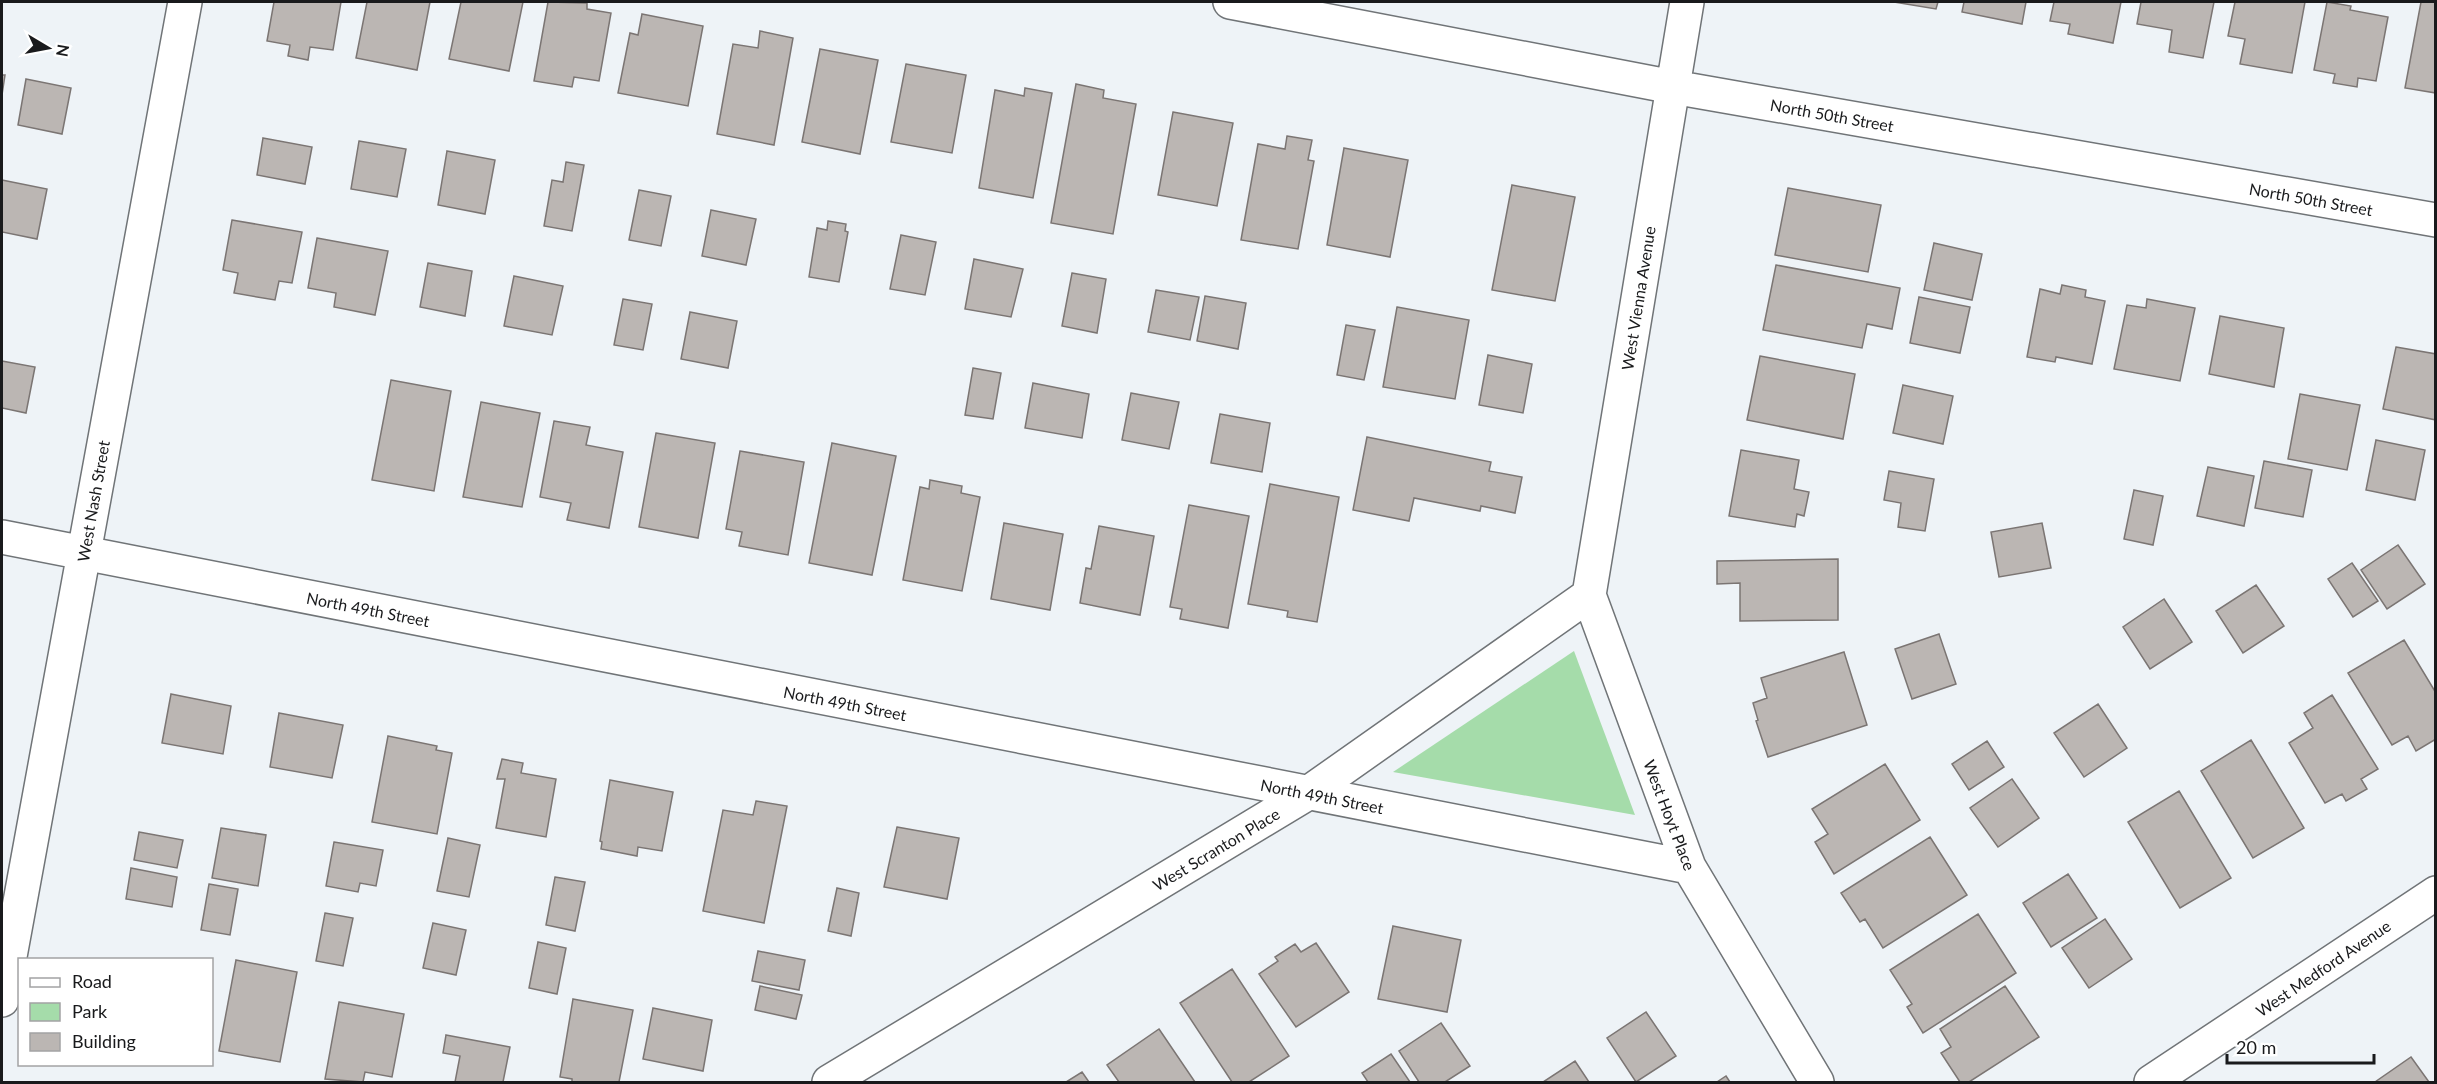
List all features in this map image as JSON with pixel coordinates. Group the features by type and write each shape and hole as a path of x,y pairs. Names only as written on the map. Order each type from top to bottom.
{"street":[{"name":"West Nash Street","path":"2,1000 185,2"},
{"name":"North 50th Street","path":"1230,2 1673,87 2436,220"},
{"name":"West Vienna Avenue","path":"1589,595 1687,2"},
{"name":"North 49th Street","path":"2,537 1689,867"},
{"name":"West Scranton Place","path":"829,1083 1308,793 1589,595"},
{"name":"West Hoyt Place","path":"1589,595 1689,867 1817,1083"},
{"name":"West Medford Avenue","path":"2151,1083 2436,893"}],"green space":[{"path":"1574,651 1635,815 1393,772"}],"building":[{"path":"274,2 341,2 333,50 310,47 308,60 288,56 290,45 267,41"},
{"path":"367,2 430,2 417,70 356,58"},
{"path":"461,2 523,2 509,71 449,59"},
{"path":"548,2 587,3 587,9 611,13 599,81 574,77 572,87 534,81"},
{"path":"1894,2 1938,2 1936,9"},
{"path":"1964,2 2026,2 2022,24 1962,12"},
{"path":"2054,2 2121,2 2113,43 2068,34 2070,24 2050,21"},
{"path":"2141,2 2214,2 2203,58 2169,52 2172,30 2137,24"},
{"path":"2235,2 2305,2 2292,73 2240,64 2245,39 2228,36"},
{"path":"2327,2 2351,6 2350,10 2388,17 2376,81 2358,78 2357,87 2333,83 2335,74 2314,70"},
{"path":"2421,2 2436,2 2436,93 2405,88"},
{"path":"642,14 703,26 688,106 618,93 630,33 638,35"},
{"path":"760,31 793,38 774,145 717,134 733,44 758,48"},
{"path":"820,49 878,60 860,154 802,142"},
{"path":"906,64 966,75 952,153 891,142"},
{"path":"2,75 5,75 2,95"},
{"path":"26,79 71,88 62,134 18,125"},
{"path":"1076,84 1104,90 1103,98 1136,104 1113,234 1051,223"},
{"path":"1025,88 1052,93 1033,198 979,188 995,90 1024,96"},
{"path":"1173,112 1233,123 1217,206 1158,195"},
{"path":"1287,136 1312,140 1308,160 1314,161 1298,249 1241,240 1258,144 1285,149"},
{"path":"263,138 312,147 305,184 257,175"},
{"path":"359,141 406,149 397,197 351,189"},
{"path":"1344,148 1408,160 1390,257 1327,245"},
{"path":"447,151 495,160 485,214 438,205"},
{"path":"566,162 584,165 572,231 544,226 552,180 563,182"},
{"path":"2,180 47,189 37,239 2,232"},
{"path":"1512,185 1575,197 1555,301 1492,290"},
{"path":"1788,188 1881,205 1868,272 1775,255"},
{"path":"639,190 671,196 661,246 629,240"},
{"path":"711,210 756,219 746,265 702,256"},
{"path":"232,220 302,232 292,283 279,281 275,300 234,293 238,273 223,270"},
{"path":"828,221 846,224 845,231 848,232 839,282 809,277 817,228 827,230"},
{"path":"901,235 936,242 925,295 890,289"},
{"path":"317,238 388,251 375,315 334,307 336,293 308,288"},
{"path":"1934,243 1982,254 1972,300 1924,290"},
{"path":"974,259 1023,269 1011,317 965,309"},
{"path":"428,263 472,271 465,316 420,307"},
{"path":"1776,265 1900,288 1892,329 1867,324 1862,348 1763,330"},
{"path":"1072,273 1106,279 1097,333 1062,326"},
{"path":"514,276 563,286 552,335 504,326"},
{"path":"2062,285 2086,290 2085,297 2105,301 2092,364 2056,357 2055,362 2027,357 2040,289 2060,294"},
{"path":"1156,290 1199,297 1190,340 1148,332"},
{"path":"1205,296 1246,303 1238,349 1197,341"},
{"path":"1919,297 1970,307 1960,353 1910,343"},
{"path":"623,299 652,304 643,350 614,345"},
{"path":"2147,299 2195,308 2180,381 2114,369 2127,305 2146,308"},
{"path":"1397,307 1469,320 1455,399 1383,387"},
{"path":"690,312 737,321 728,368 681,359"},
{"path":"2220,316 2284,328 2274,387 2209,374"},
{"path":"1346,325 1375,330 1364,380 1337,375"},
{"path":"2396,347 2436,354 2436,420 2383,409"},
{"path":"1488,355 1532,364 1523,413 1479,405"},
{"path":"1760,356 1855,374 1843,439 1747,420"},
{"path":"2,361 35,367 26,413 2,408"},
{"path":"973,368 1001,373 993,419 965,415"},
{"path":"391,380 451,391 434,491 372,480"},
{"path":"1033,383 1089,394 1082,438 1025,428"},
{"path":"1903,385 1953,396 1943,444 1893,433"},
{"path":"1131,393 1179,402 1169,449 1122,440"},
{"path":"2300,394 2360,405 2347,470 2288,459"},
{"path":"481,402 540,413 522,507 463,497"},
{"path":"1220,414 1270,423 1262,472 1211,463"},
{"path":"554,421 590,427 586,445 623,452 609,528 567,520 571,503 540,497"},
{"path":"656,433 715,443 698,538 639,527"},
{"path":"1367,437 1491,462 1489,471 1522,477 1515,513 1481,506 1480,511 1414,498 1409,521 1353,510"},
{"path":"2376,440 2425,450 2415,500 2366,490"},
{"path":"832,443 896,456 872,575 809,563"},
{"path":"1741,450 1799,460 1794,489 1809,492 1804,516 1797,514 1795,527 1729,516"},
{"path":"740,451 804,462 788,555 739,546 742,532 726,529"},
{"path":"2264,461 2312,470 2303,517 2255,508"},
{"path":"2208,467 2254,476 2244,526 2197,516"},
{"path":"1889,471 1934,479 1925,531 1898,527 1901,503 1884,500"},
{"path":"930,480 962,486 961,493 980,497 962,591 903,580 920,487 929,489"},
{"path":"1270,484 1339,497 1317,622 1287,617 1288,611 1248,604"},
{"path":"2134,490 2163,496 2153,545 2124,539"},
{"path":"1189,505 1249,516 1228,628 1180,619 1182,609 1170,607"},
{"path":"1004,523 1063,534 1050,610 991,599"},
{"path":"2042,523 2051,568 1999,577 1991,532"},
{"path":"1099,526 1154,536 1140,615 1080,603 1086,568 1091,569"},
{"path":"2398,545 2425,584 2387,609 2361,570"},
{"path":"1838,559 1838,620 1740,621 1740,583 1717,584 1717,561"},
{"path":"2352,563 2378,601 2353,617 2328,579"},
{"path":"2256,585 2284,626 2243,653 2216,611"},
{"path":"2164,599 2192,642 2150,669 2123,627"},
{"path":"1939,634 1956,684 1912,699 1895,649"},
{"path":"2404,640 2436,693 2436,739 2416,751 2408,736 2392,745 2348,673"},
{"path":"1844,652 1867,725 1768,757 1756,721 1758,720 1753,703 1767,698 1761,678"},
{"path":"171,694 231,706 223,754 162,743"},
{"path":"2332,695 2378,769 2361,779 2367,789 2346,801 2342,794 2325,803 2289,743 2313,728 2304,713"},
{"path":"2098,704 2127,748 2084,777 2054,733"},
{"path":"279,713 343,725 332,778 270,767"},
{"path":"388,736 437,746 436,750 452,753 437,834 372,822"},
{"path":"2251,740 2304,828 2253,858 2201,771"},
{"path":"1987,741 2004,767 1969,790 1952,764"},
{"path":"502,759 523,763 521,773 556,779 546,837 496,828 505,779 497,779"},
{"path":"1885,764 1920,820 1834,874 1815,842 1828,834 1812,809"},
{"path":"2012,779 2039,818 1998,847 1970,808"},
{"path":"610,780 673,792 662,851 638,847 637,856 601,849 602,842 600,841"},
{"path":"2179,791 2231,878 2180,908 2128,822"},
{"path":"756,801 787,806 764,923 703,911 723,810 753,815"},
{"path":"897,827 959,838 947,899 884,887"},
{"path":"221,828 266,835 258,886 212,878"},
{"path":"139,832 183,840 177,868 134,860"},
{"path":"1930,837 1967,895 1883,948 1865,919 1860,922 1841,893"},
{"path":"448,838 480,845 469,897 437,891"},
{"path":"334,842 383,850 376,886 360,883 358,892 326,886"},
{"path":"131,868 177,877 172,907 126,899"},
{"path":"2068,874 2097,918 2051,947 2023,903"},
{"path":"555,877 585,882 575,931 546,925"},
{"path":"209,884 238,889 230,935 201,930"},
{"path":"837,888 859,893 851,936 828,931"},
{"path":"325,913 353,918 343,966 316,961"},
{"path":"1978,914 2016,973 1923,1033 1907,1007 1912,1004 1890,970"},
{"path":"2105,919 2132,959 2089,988 2062,948"},
{"path":"433,923 466,930 456,975 423,968"},
{"path":"1393,926 1461,940 1447,1012 1378,999"},
{"path":"538,942 566,948 557,994 529,988"},
{"path":"1316,943 1349,992 1296,1027 1259,974 1278,961 1275,957 1295,944 1301,952"},
{"path":"758,951 805,960 799,990 752,981"},
{"path":"236,960 297,972 280,1062 219,1051"},
{"path":"1232,969 1289,1056 1249,1082 1232,1082 1180,1003"},
{"path":"760,986 802,995 796,1019 755,1010"},
{"path":"2005,986 2039,1037 1969,1082 1960,1082 1941,1053 1951,1047 1940,1029"},
{"path":"573,999 633,1010 619,1082 572,1082 572,1079 560,1077"},
{"path":"339,1002 404,1014 392,1077 365,1072 363,1082 325,1079"},
{"path":"653,1008 712,1020 703,1071 643,1059"},
{"path":"1646,1012 1676,1056 1636,1082 1607,1038"},
{"path":"1441,1023 1470,1066 1445,1082 1419,1082 1399,1051"},
{"path":"1159,1029 1195,1082 1119,1082 1107,1065"},
{"path":"446,1035 510,1047 503,1082 455,1082 460,1056 443,1053"},
{"path":"1391,1054 1410,1082 1368,1082 1362,1073"},
{"path":"2411,1057 2429,1082 2375,1082"},
{"path":"1575,1061 1589,1082 1543,1082"},
{"path":"1082,1072 1089,1082 1066,1082"},
{"path":"1726,1076 1730,1082 1717,1082"}]}
